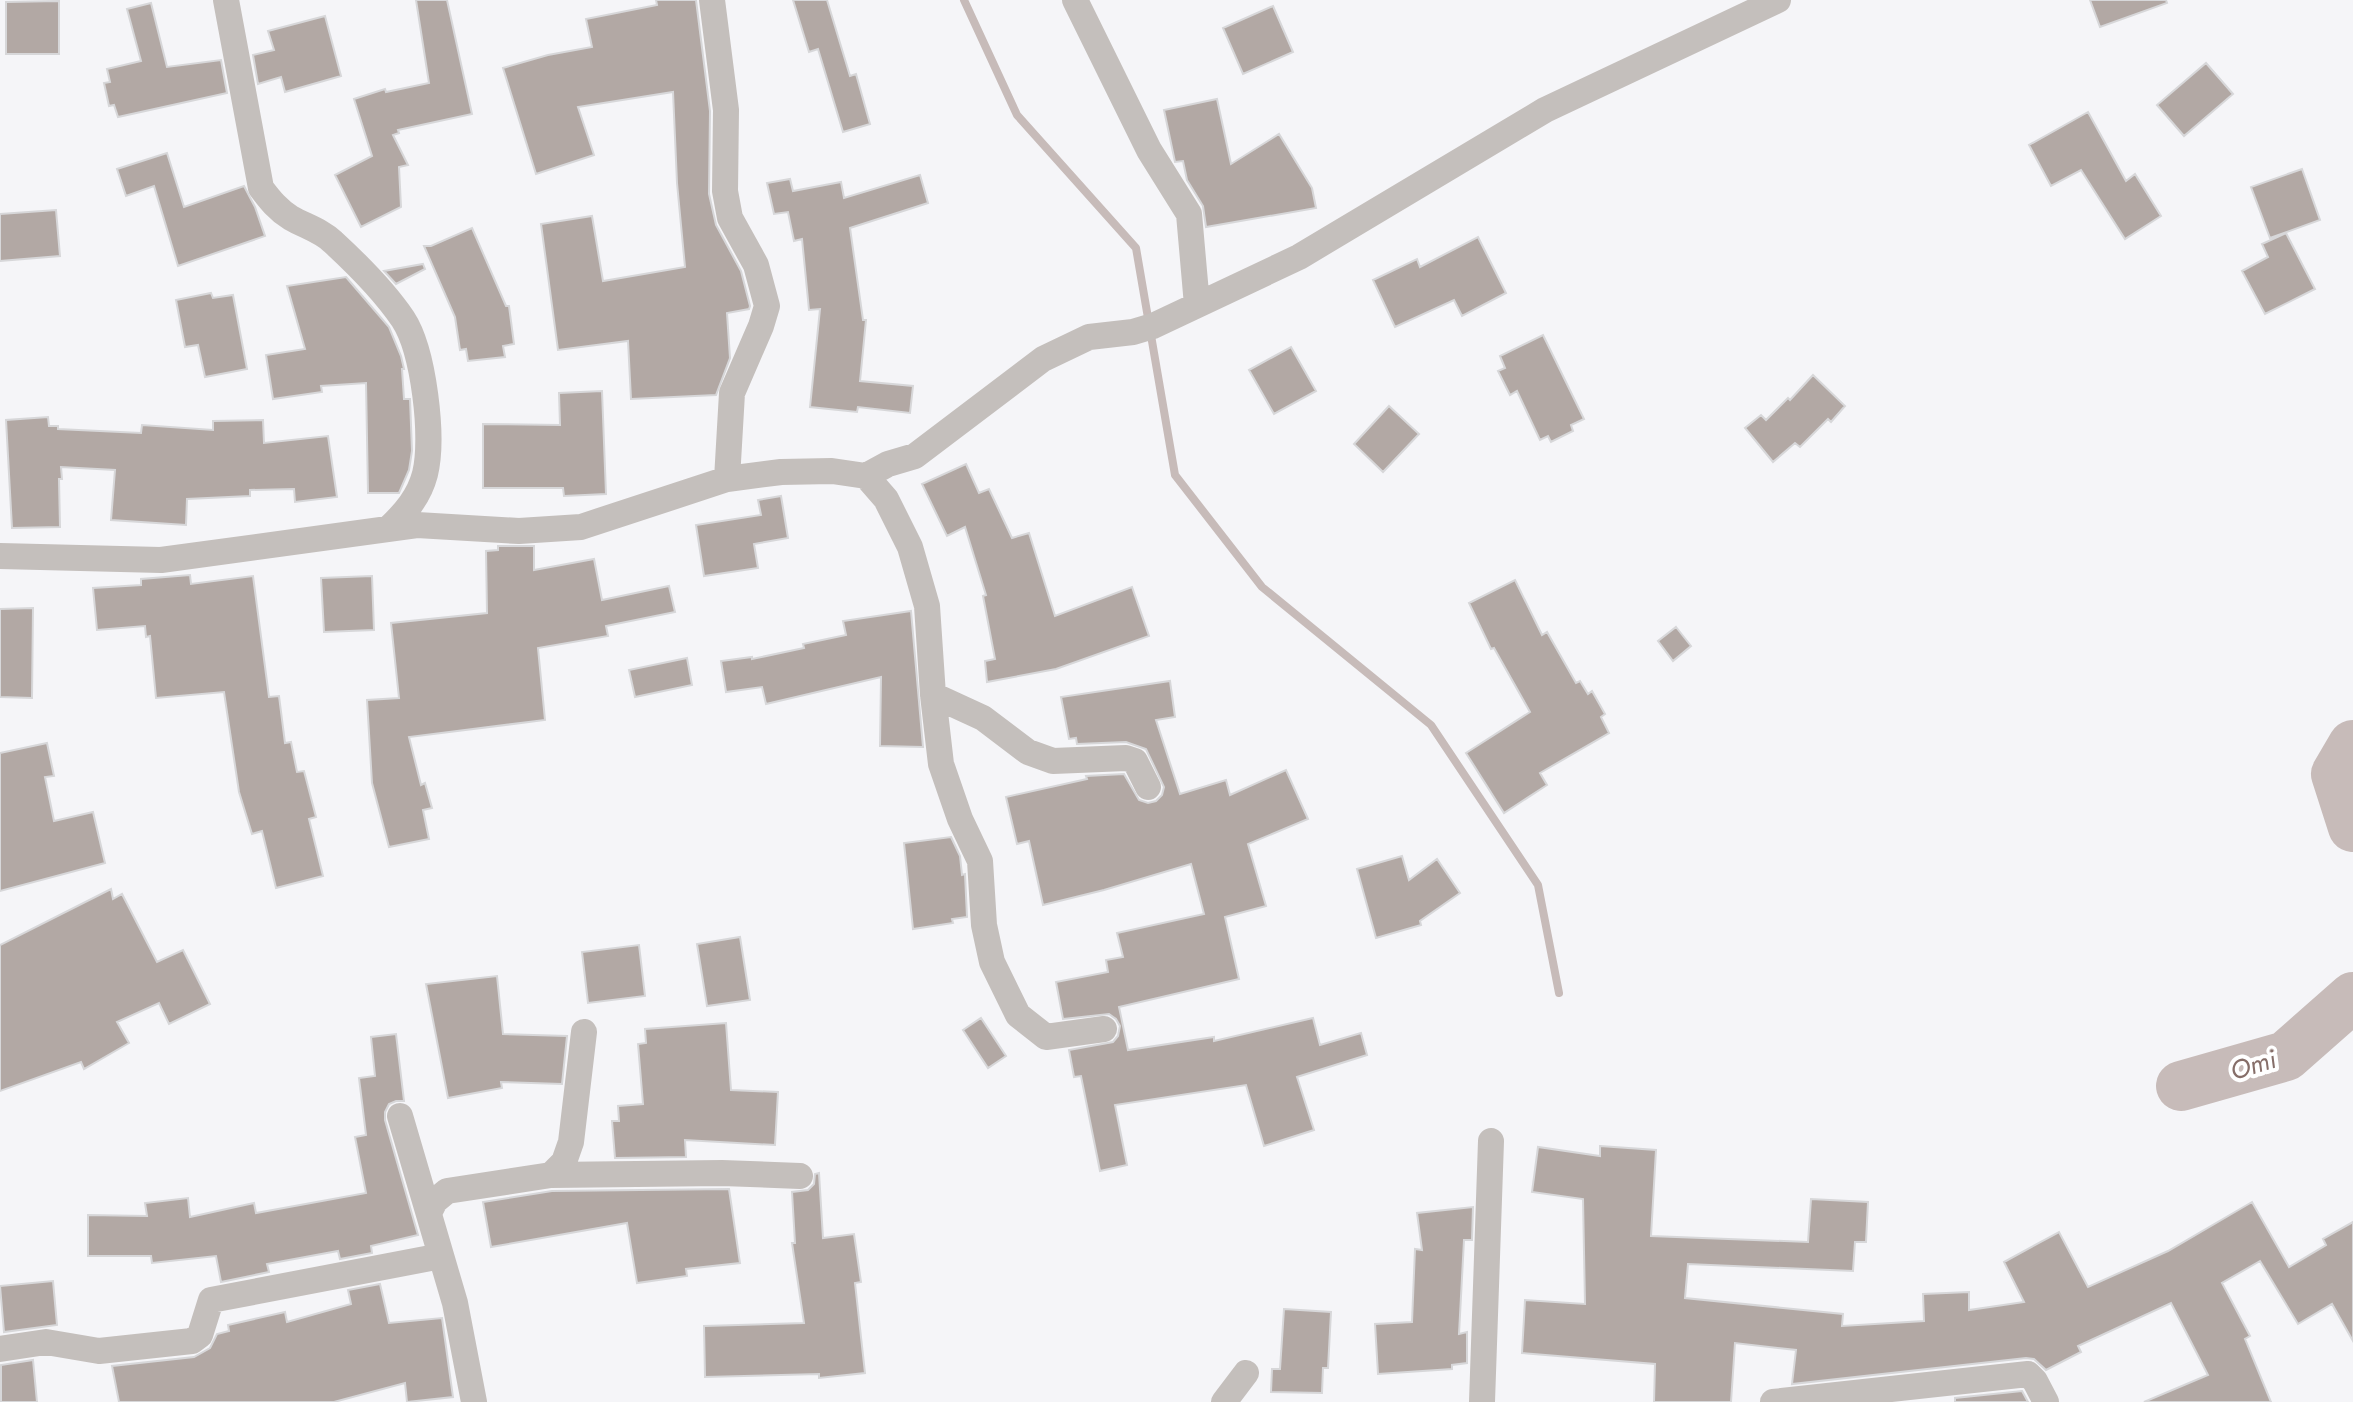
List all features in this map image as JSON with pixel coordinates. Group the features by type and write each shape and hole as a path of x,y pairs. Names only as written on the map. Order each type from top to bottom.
{"street":[{"path":"226,0 261,188 272,204 291,218 330,238 373,282 404,321 420,366 428,429 425,474 412,505 388,529"},
{"path":"712,0 726,110 725,191 730,218 756,265 767,306 732,393 727,479"},
{"path":"1075,0 1149,150 1189,214 1197,305"},
{"path":"0,556 161,560 417,525 519,531 581,527 727,479 819,471 866,476 888,464 915,456 1043,359 1089,337 1133,332 1153,326 1299,257 1545,110 1778,0"},
{"path":"866,476 886,499 910,547 927,606 941,764 960,819 980,861 984,925 992,962 1018,1015 1046,1037 1104,1029"},
{"path":"933,695 983,718 1028,752 1040,757 1053,761 1126,758 1135,761 1148,787"},
{"path":"551,1175 564,1162 571,1142 584,1032"},
{"path":"400,1116 455,1303 474,1402"},
{"path":"1482,1402 1491,1141"},
{"path":"429,1213 435,1201 447,1191 551,1175 722,1173 800,1176"},
{"path":"0,1349 46,1342 99,1351 192,1341 200,1335 211,1300 441,1256"},
{"path":"1224,1402 1246,1373"},
{"path":"1773,1402 2028,1374 2046,1402"}],"building":[{"path":"416,0 447,0 472,114 398,130 399,133 393,135 408,165 399,167 401,207 361,227 335,175 372,156 354,99 385,89 386,92 429,83"},
{"path":"656,0 696,0 710,111 709,194 716,225 741,271 750,306 749,309 727,313 730,358 716,395 631,399 628,341 558,350 541,224 592,216 603,281 685,267 673,92 578,107 594,155 536,174 503,68 592,47 586,19 657,5"},
{"path":"793,0 827,0 850,76 856,74 870,124 843,132 818,49 809,52"},
{"path":"2090,0 2166,0 2167,3 2100,27"},
{"path":"59,1 59,54 6,54 6,2"},
{"path":"151,3 167,67 221,60 227,93 118,117 114,105 109,106 104,83 110,82 107,69 141,61 127,9"},
{"path":"1273,6 1293,52 1243,74 1223,28"},
{"path":"325,16 341,76 285,92 281,77 258,84 253,55 274,50 268,31"},
{"path":"2206,63 2233,94 2184,136 2157,105"},
{"path":"1217,99 1231,164 1279,134 1312,188 1316,208 1206,227 1203,206 1187,180 1183,161 1175,162 1164,110"},
{"path":"2088,112 2126,181 2135,174 2161,216 2125,239 2081,170 2051,186 2029,145"},
{"path":"167,153 184,207 244,186 265,236 178,266 154,186 126,196 117,169"},
{"path":"2302,169 2320,220 2270,238 2251,187"},
{"path":"920,175 928,203 850,228 863,320 866,320 860,381 913,386 910,413 858,407 857,412 810,407 820,309 809,310 802,239 794,241 788,212 774,214 767,183 790,179 793,191 841,182 844,198"},
{"path":"56,210 60,256 0,261 0,214"},
{"path":"472,228 506,306 509,306 514,344 503,346 505,357 468,361 466,349 460,350 455,317 424,246 431,246"},
{"path":"2286,233 2315,289 2265,314 2242,271 2268,257 2262,244"},
{"path":"1478,237 1506,293 1462,316 1454,300 1395,327 1373,280 1417,259 1420,267"},
{"path":"423,264 425,269 396,284 384,271"},
{"path":"346,277 389,327 401,356 404,399 410,399 412,451 409,470 399,493 368,493 366,383 321,386 322,392 273,399 266,355 305,349 287,286"},
{"path":"211,293 213,298 233,295 247,369 205,377 198,345 185,347 176,300"},
{"path":"1543,335 1584,419 1571,425 1573,431 1551,442 1548,436 1540,440 1517,391 1510,395 1498,371 1505,368 1500,356"},
{"path":"1291,347 1316,391 1274,414 1249,370"},
{"path":"1813,375 1845,406 1800,447 1795,443 1773,462 1745,428 1761,415 1766,420"},
{"path":"602,391 606,494 564,496 563,488 483,488 483,424 560,425 559,393"},
{"path":"1389,406 1419,434 1383,472 1354,444"},
{"path":"48,417 49,426 58,426 58,429 141,433 142,425 213,430 213,421 263,420 264,443 328,436 337,497 295,502 294,489 250,490 250,496 187,499 186,525 111,520 115,470 61,467 60,527 12,528 6,420"},
{"path":"966,464 979,493 989,489 1012,538 1029,533 1055,616 1132,587 1149,636 1056,669 987,682 985,661 995,659 983,596 986,595 965,527 947,536 922,484"},
{"path":"781,496 788,538 754,544 758,568 704,576 696,525 761,515 758,500"},
{"path":"498,546 534,546 534,570 594,559 602,600 669,586 675,612 606,626 608,636 538,648 545,720 409,737 421,785 425,783 432,808 423,810 429,839 389,847 372,783 367,700 399,698 391,623 487,613 486,551 498,550"},
{"path":"190,575 191,584 253,576 269,697 279,696 285,743 291,742 297,772 304,771 316,817 309,819 323,876 276,888 262,831 252,834 239,792 224,692 156,698 150,636 146,637 145,626 97,630 93,588 141,585 141,579"},
{"path":"372,576 374,630 324,632 321,578"},
{"path":"1515,580 1542,635 1547,632 1576,683 1580,681 1588,694 1592,691 1605,714 1601,717 1609,733 1540,773 1547,785 1504,813 1466,753 1530,712 1494,648 1491,649 1469,603"},
{"path":"33,608 32,698 0,697 0,609"},
{"path":"911,611 923,747 880,746 881,677 766,704 762,687 726,692 721,661 752,659 804,648 803,644 846,635 843,621"},
{"path":"1676,627 1691,646 1673,661 1658,641"},
{"path":"687,658 692,685 635,697 629,670"},
{"path":"1170,681 1175,717 1156,720 1180,794 1226,780 1230,795 1286,770 1308,819 1248,844 1266,906 1225,917 1239,979 1119,1007 1128,1050 1214,1037 1214,1041 1313,1018 1320,1045 1361,1033 1367,1055 1297,1077 1314,1130 1264,1146 1246,1085 1115,1105 1127,1165 1100,1171 1081,1076 1074,1077 1069,1050 1113,1042 1120,1026 1109,1014 1063,1019 1056,982 1108,972 1106,960 1123,957 1117,933 1204,914 1191,864 1043,905 1029,841 1017,844 1006,797 1087,779 1086,776 1124,774 1139,800 1148,803 1156,801 1164,787 1146,749 1126,742 1077,744 1076,738 1069,739 1061,697"},
{"path":"47,743 54,776 45,777 54,821 93,812 105,863 0,891 0,753"},
{"path":"951,837 960,856 962,875 965,874 967,917 952,919 953,923 913,929 904,843"},
{"path":"1402,856 1409,880 1437,859 1460,893 1420,921 1421,925 1376,938 1357,869"},
{"path":"111,889 113,899 122,894 157,962 183,950 210,1004 169,1024 159,1003 117,1022 129,1043 84,1069 81,1062 0,1091 0,945"},
{"path":"740,937 750,1000 707,1006 697,944"},
{"path":"639,945 645,996 588,1003 582,952"},
{"path":"497,976 503,1034 567,1036 562,1084 501,1082 502,1088 448,1098 426,984"},
{"path":"981,1018 1006,1056 988,1068 963,1030"},
{"path":"726,1023 731,1090 778,1092 775,1145 685,1140 686,1157 615,1158 612,1121 619,1121 618,1106 643,1104 638,1044 646,1043 645,1029"},
{"path":"396,1034 404,1101 389,1104 385,1120 418,1235 371,1246 372,1253 340,1259 338,1251 267,1264 269,1272 221,1282 216,1256 152,1263 151,1256 88,1256 88,1215 147,1216 145,1203 188,1198 190,1217 254,1203 256,1213 366,1193 355,1137 366,1135 359,1078 375,1076 371,1037"},
{"path":"1600,1146 1656,1150 1651,1236 1808,1242 1811,1199 1868,1202 1866,1242 1855,1242 1853,1271 1688,1264 1685,1298 1843,1314 1842,1326 1924,1321 1923,1294 1969,1292 1969,1310 2024,1302 2004,1262 2059,1232 2088,1287 2168,1251 2252,1202 2289,1267 2326,1245 2323,1239 2353,1222 2353,1341 2332,1304 2298,1324 2260,1261 2222,1283 2250,1336 2245,1339 2271,1402 2144,1402 2208,1375 2171,1303 2078,1346 2081,1352 2046,1370 2034,1359 2026,1358 1792,1384 1796,1350 1735,1343 1731,1402 1654,1402 1655,1364 1522,1353 1525,1300 1585,1304 1583,1199 1532,1192 1538,1147 1600,1156"},
{"path":"819,1173 823,1238 854,1234 861,1282 855,1283 865,1373 819,1378 819,1374 705,1377 704,1326 804,1323 792,1243 795,1243 792,1192 808,1190 814,1184 815,1174"},
{"path":"729,1189 740,1263 686,1269 687,1276 637,1283 627,1223 491,1247 483,1202 552,1191"},
{"path":"1473,1207 1472,1240 1464,1240 1459,1334 1467,1332 1467,1363 1452,1365 1452,1369 1378,1374 1375,1324 1412,1322 1415,1249 1422,1250 1417,1213"},
{"path":"53,1281 57,1325 4,1332 0,1286"},
{"path":"380,1284 389,1323 442,1318 453,1397 407,1402 405,1383 334,1402 119,1402 112,1366 194,1357 210,1348 217,1334 229,1331 228,1325 285,1312 287,1322 351,1304 348,1290"},
{"path":"1284,1309 1331,1312 1328,1368 1323,1368 1322,1393 1271,1392 1272,1369 1280,1369"},
{"path":"33,1360 37,1402 1,1402 1,1365"},
{"path":"2022,1391 2028,1402 1955,1402 1955,1398"}],"waterway":[{"path":"964,0 1017,115 1136,248 1175,475 1262,587 1431,725 1538,885 1559,993"},
{"name":"Omi","path":"2353,745 2336,774 2353,827"},
{"name":"Omi","path":"2181,1086 2286,1056 2353,997"}]}
